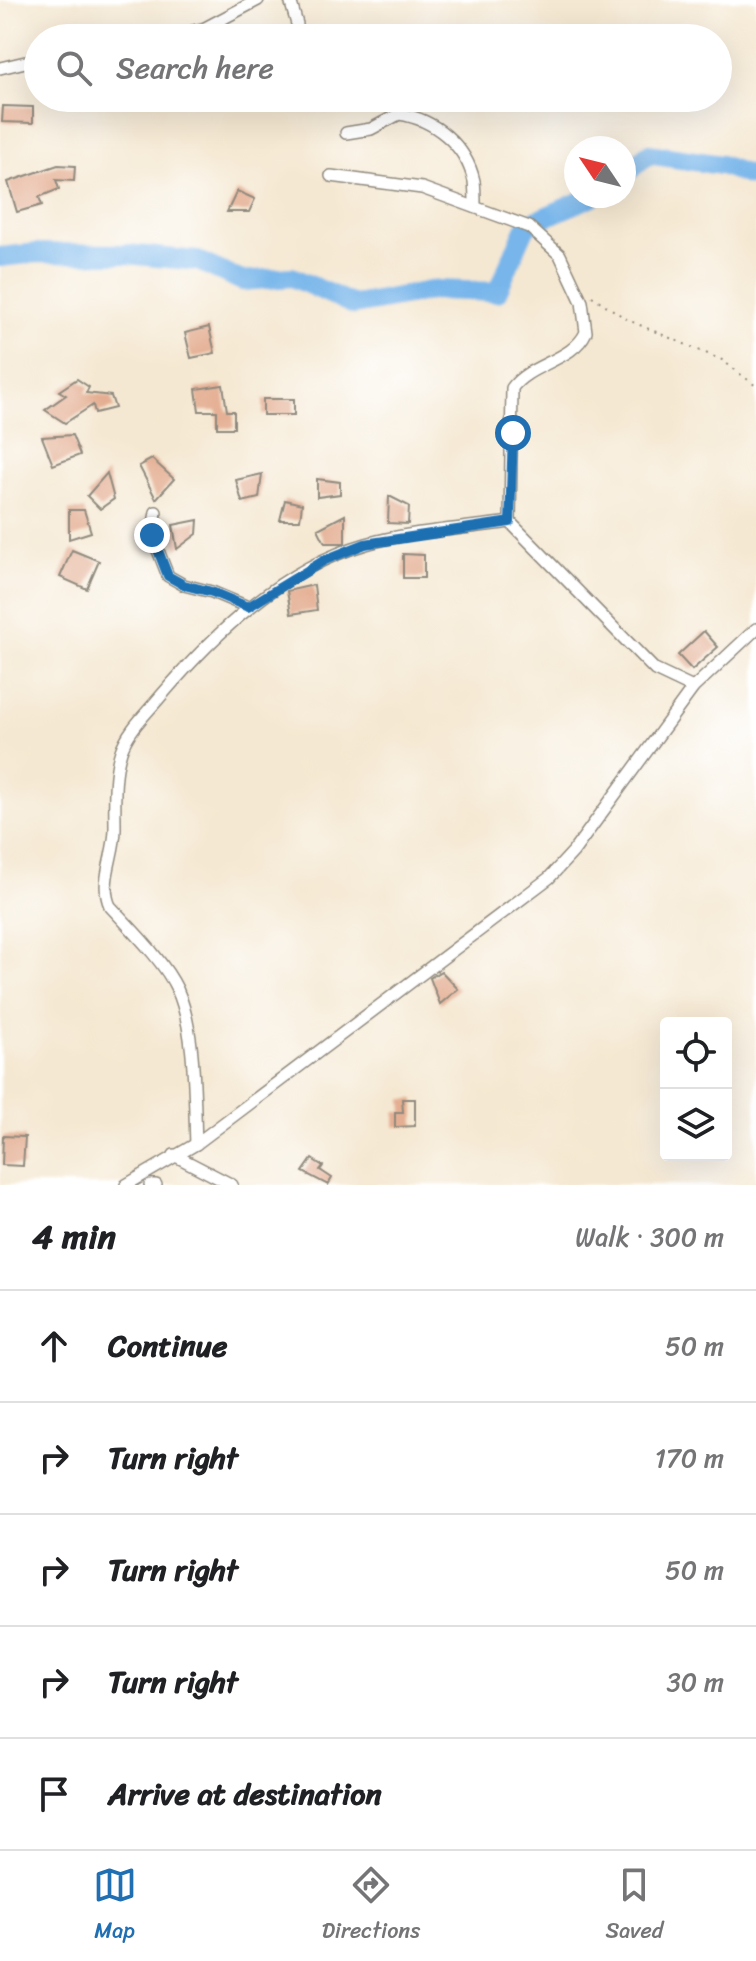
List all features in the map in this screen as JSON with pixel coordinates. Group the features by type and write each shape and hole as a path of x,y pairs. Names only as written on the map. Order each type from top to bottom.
{"street":[{"path":"213,24 258,0"},
{"path":"290,0 297,24"},
{"path":"0,68 24,62"},
{"path":"346,133 371,129 399,114 423,119 456,144 474,181 475,207"},
{"path":"331,176 422,188 529,227 560,255 586,321 582,339 514,383 512,388 510,522 655,670 693,688"},
{"path":"156,512 152,535 168,576 184,585 212,592 248,607"},
{"path":"196,1144 193,1059 181,1000 172,979 110,906 106,892 115,846 118,761 126,740 195,658 248,607 325,560 365,544 510,522"},
{"path":"130,1184 196,1144 549,878 584,837 693,688 756,629"},
{"path":"174,1155 232,1185"}],"path":[{"path":"574,285 628,320 722,360 756,386"}],"building":[{"path":"3,106 24,107 24,112 33,112 33,123 2,122"},
{"path":"58,165 75,166 74,181 56,180 59,189 39,197 42,205 17,212 8,182"},
{"path":"237,191 255,199 249,212 227,212"},
{"path":"209,327 215,353 191,358 185,333"},
{"path":"77,379 89,387 86,393 111,396 115,408 95,413 93,405 65,423 45,410 66,395 59,391"},
{"path":"223,385 227,411 234,411 234,428 217,428 217,411 199,411 196,389"},
{"path":"263,399 294,399 294,415 263,415"},
{"path":"72,435 80,455 53,465 42,437"},
{"path":"152,459 174,479 156,499 139,466"},
{"path":"107,473 114,499 100,509 87,496"},
{"path":"262,474 259,498 242,502 236,480"},
{"path":"317,479 340,482 340,494 317,497"},
{"path":"389,496 409,506 408,524 388,523"},
{"path":"285,500 302,504 300,520 280,520"},
{"path":"69,510 84,510 91,532 69,539"},
{"path":"345,515 345,543 325,543 318,529"},
{"path":"198,520 197,534 177,549 173,525"},
{"path":"72,550 99,561 87,589 60,577"},
{"path":"403,554 424,555 424,578 403,578"},
{"path":"314,585 317,610 291,614 287,591"},
{"path":"704,631 718,647 692,670 678,655"},
{"path":"441,971 458,989 440,1004 430,978"},
{"path":"402,1099 415,1099 415,1126 395,1127 395,1112 403,1112"},
{"path":"3,1136 25,1137 23,1166 2,1165"},
{"path":"312,1159 323,1166 320,1170 332,1178 328,1185 303,1172"}],"waterway":[{"path":"636,164 648,154 721,165 750,176 756,173"},
{"path":"529,224 566,208"},
{"path":"0,257 37,253 127,254 198,261 242,281 292,277 354,305 435,290 497,292 525,229"}],"route":[{"path":"152,535 168,576 184,585 212,592 248,607 325,560 365,544 510,522 513,433"}]}
